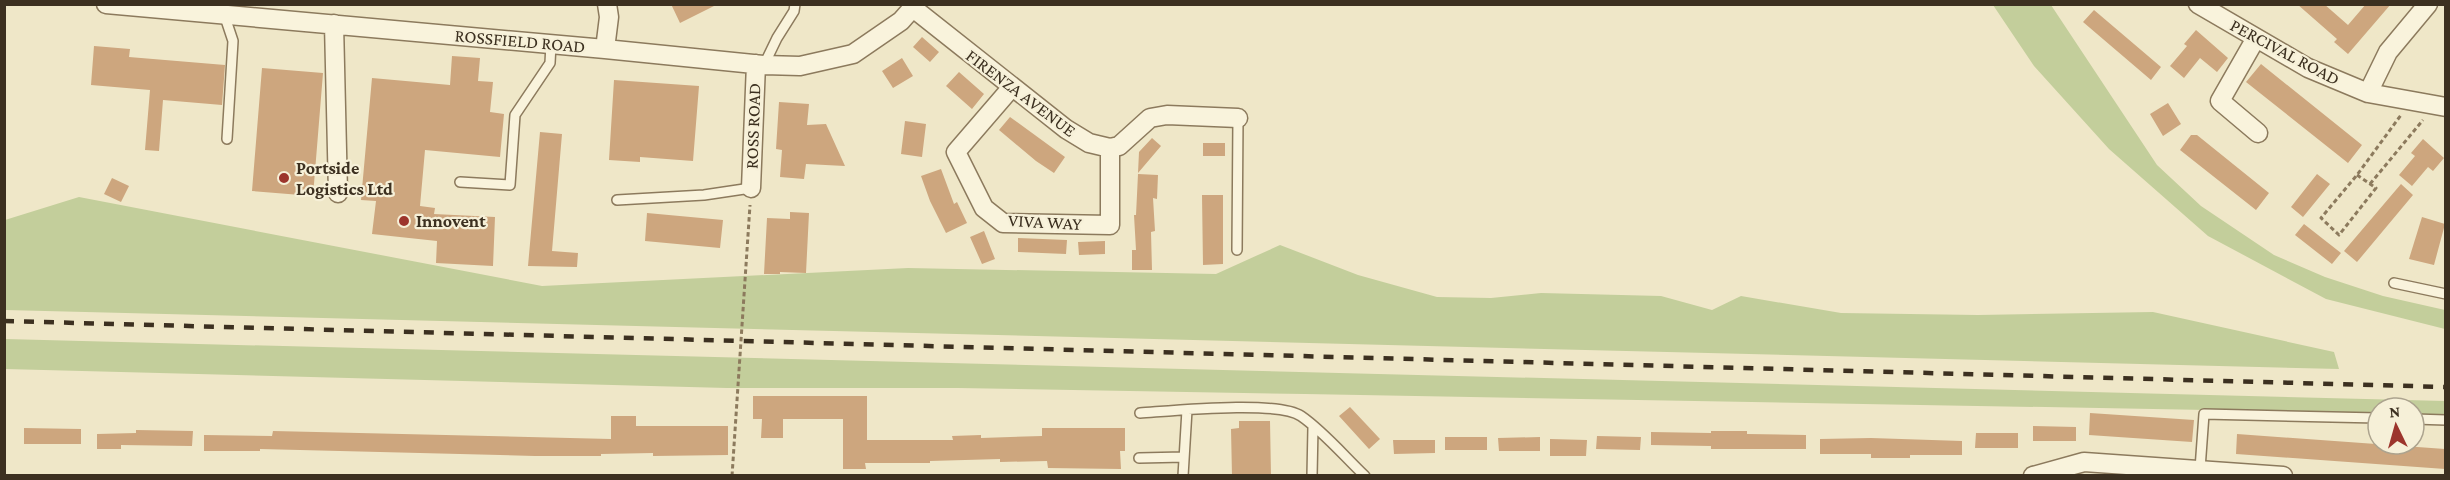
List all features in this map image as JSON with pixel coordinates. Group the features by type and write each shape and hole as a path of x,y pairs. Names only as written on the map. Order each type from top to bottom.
{"street":[{"name":"ROSSFIELD ROAD","path":"106,4 216,11 760,65 800,66 853,54 901,21 914,6"},
{"path":"605,49 609,16 607,4"},
{"name":"PERCIVAL ROAD","path":"2198,4 2308,68 2368,93 2440,106"},
{"path":"2368,93 2388,52 2428,4"},
{"name":"FIRENZA AVENUE","path":"914,6 1066,129 1089,143 1110,148"},
{"path":"334,24 338,193"},
{"path":"2256,38 2220,101 2258,133"},
{"name":"ROSS ROAD","path":"751,188 760,65"},
{"name":"VIVA WAY","path":"1012,87 956,152 984,208 1003,223 1110,225 1110,148"},
{"path":"1110,148 1119,146 1150,118 1167,114 1238,118"},
{"path":"2033,476 2084,462 2283,476"}],"lane":[{"path":"760,65 794,11 795,4"},
{"path":"216,11 233,41 227,139"},
{"path":"460,182 510,185 515,115 550,63 551,44"},
{"path":"1237,250 1238,118"},
{"path":"617,200 704,195 751,188"},
{"path":"2394,283 2445,294"},
{"path":"1140,413 1238,407 1285,410 1299,415 1365,476"},
{"path":"1183,476 1187,410"},
{"path":"2187,471 2204,414 2366,418"},
{"path":"2426,419 2445,420"},
{"path":"1312,476 1313,427"},
{"path":"1139,458 1184,458"}],"path":[{"path":"2357,175 2376,188 2339,235 2321,218 2357,175 2410,101"},
{"path":"2370,184 2440,106"},
{"path":"732,476 751,188"}],"green space":[{"path":"1993,5 2051,5 2157,165 2201,206 2274,255 2325,277 2383,296 2445,310 2445,329 2326,299 2208,236 2109,149 2034,66"},
{"path":"79,197 542,286 908,268 1216,274 1280,245 1358,275 1437,297 1491,298 1541,293 1661,296 1712,310 1741,296 1841,313 1978,315 2153,312 2334,352 2339,369 5,310 5,220"},
{"path":"5,339 2366,399 2366,413 958,388 727,388 5,369"},
{"path":"2426,401 2445,401 2446,415 2426,414"}],"building":[{"path":"671,4 718,4 680,23"},
{"path":"2297,4 2324,4 2348,25 2366,4 2391,4 2348,54 2334,42 2337,39"},
{"path":"2094,10 2161,67 2151,80 2083,22"},
{"path":"2196,30 2228,58 2217,72 2200,58 2184,78 2170,66 2187,46 2184,44"},
{"path":"922,37 939,52 930,62 913,47"},
{"path":"94,46 130,49 129,57 225,65 222,105 163,100 159,151 145,150 150,90 91,85"},
{"path":"452,56 480,58 478,81 493,82 490,112 504,114 500,157 425,150 420,206 435,208 434,214 495,217 493,266 436,263 437,241 372,234 376,201 361,200 372,78 450,85"},
{"path":"902,58 913,76 893,88 882,71"},
{"path":"2261,64 2362,145 2348,163 2246,82"},
{"path":"262,68 323,73 313,196 252,191"},
{"path":"959,72 984,94 972,109 946,86"},
{"path":"614,80 699,86 693,161 640,157 640,162 609,160"},
{"path":"779,102 809,104 807,125 826,124 845,166 806,164 804,179 780,177 782,150 776,149"},
{"path":"2168,103 2181,124 2163,136 2150,114"},
{"path":"1010,117 1065,157 1054,173 999,130"},
{"path":"905,121 926,124 922,157 901,154"},
{"path":"540,132 562,134 552,251 578,253 577,267 528,266"},
{"path":"2191,135 2197,135 2269,193 2256,210 2180,150"},
{"path":"1152,138 1161,146 1138,173 1139,152"},
{"path":"2423,139 2444,158 2433,171 2428,167 2412,186 2399,175 2415,156 2411,153"},
{"path":"1203,143 1225,143 1225,156 1203,156"},
{"path":"941,169 954,204 957,202 967,223 946,233 921,176"},
{"path":"1138,174 1158,175 1157,199 1153,198 1155,231 1151,232 1152,270 1132,270 1132,250 1136,250 1134,215 1136,215"},
{"path":"2317,174 2330,184 2303,217 2291,207"},
{"path":"112,178 129,186 121,202 104,194"},
{"path":"2401,184 2413,195 2357,262 2344,251"},
{"path":"1202,195 1223,195 1223,264 1203,265"},
{"path":"790,212 809,213 806,273 764,274 767,218 790,219"},
{"path":"647,213 723,220 720,248 645,241"},
{"path":"2422,217 2445,224 2434,265 2409,259"},
{"path":"2304,224 2341,253 2332,264 2295,235"},
{"path":"984,231 995,259 982,264 970,237"},
{"path":"1018,238 1067,240 1066,254 1018,252"},
{"path":"1105,241 1105,254 1079,255 1078,242"},
{"path":"753,396 867,396 867,440 953,440 952,436 981,435 981,438 1042,436 1042,428 1125,428 1125,451 1120,451 1121,469 1048,468 1047,461 1000,462 1000,459 930,461 930,463 865,463 866,469 843,469 843,419 783,419 783,438 761,438 762,419 753,419"},
{"path":"1350,407 1380,439 1369,449 1339,416"},
{"path":"2090,413 2194,420 2192,442 2089,435"},
{"path":"611,416 636,416 636,426 728,426 728,455 653,456 653,453 535,456 260,449 260,451 204,451 204,435 272,436 273,431 611,439"},
{"path":"1239,421 1270,421 1271,476 1232,476 1231,429 1239,428"},
{"path":"2033,426 2076,427 2076,441 2033,441"},
{"path":"24,428 81,429 81,444 24,444"},
{"path":"136,430 193,431 192,446 121,445 121,449 97,449 97,434 136,433"},
{"path":"1711,431 1806,435 1806,449 1711,449 1711,446 1651,445 1651,432 1711,433"},
{"path":"1976,433 2018,433 2018,448 1975,448"},
{"path":"2237,434 2366,443 2366,456 2426,456 2426,448 2445,449 2445,469 2236,454"},
{"path":"1597,436 1641,437 1640,450 1596,449"},
{"path":"1445,437 1487,437 1487,450 1445,450"},
{"path":"1540,437 1540,451 1499,451 1498,438"},
{"path":"1550,439 1587,440 1586,456 1550,456"},
{"path":"1820,439 1962,441 1962,455 1871,458 1871,454 1820,454"},
{"path":"1393,440 1435,440 1435,453 1394,454"}],"railway":[{"path":"4,321 2446,387"}],"place":[{"name":"Portside Logistics Ltd","path":"284,178"},
{"name":"Innovent","path":"404,221"}]}
